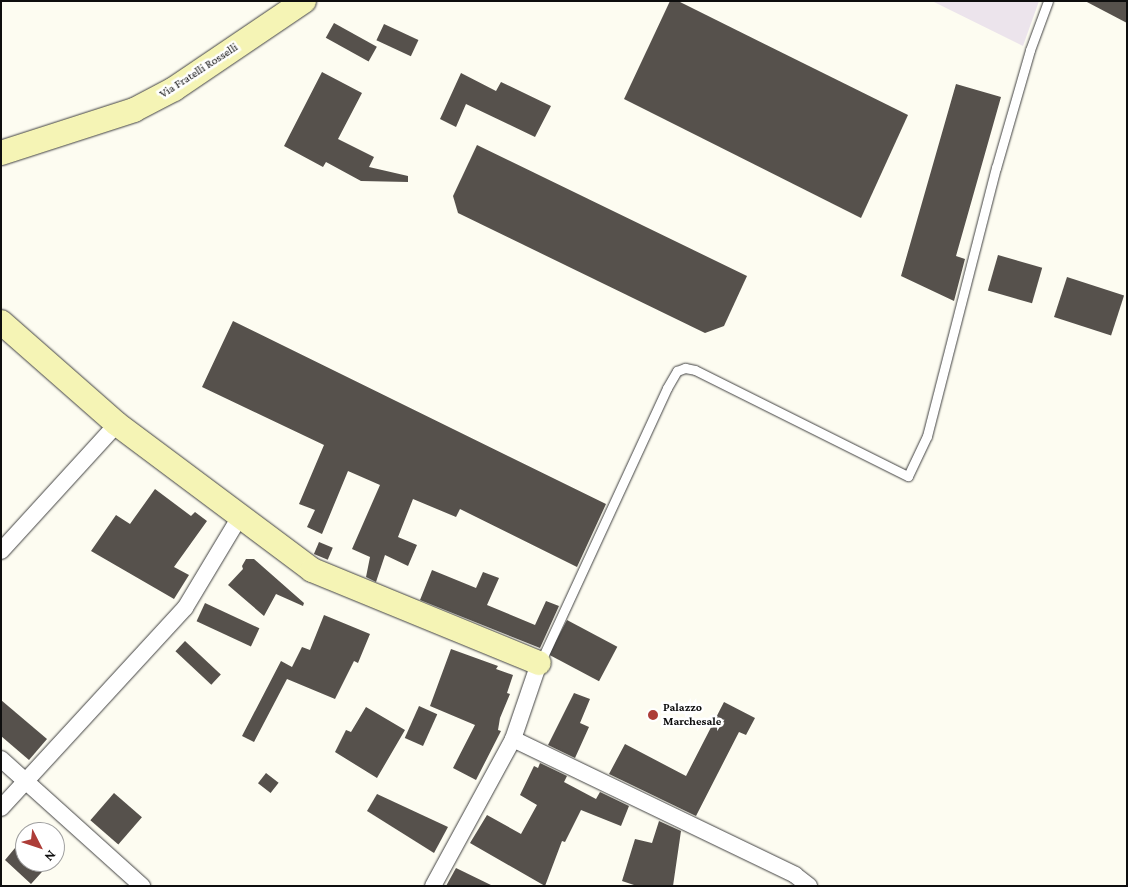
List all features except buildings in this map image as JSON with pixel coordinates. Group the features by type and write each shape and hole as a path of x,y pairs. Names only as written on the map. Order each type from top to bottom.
{"street":[{"name":"Via Fratelli Rosselli","path":"1,153 142,106 174,89 304,1"},
{"path":"1,322 117,424 239,518 312,570 539,664 514,739 432,886"},
{"path":"1,551 117,424"},
{"path":"1,808 185,608 239,518"},
{"path":"514,739 795,875 809,886"},
{"path":"1,759 142,886"}],"lane":[{"path":"539,664 667,388 677,371 685,368 695,370 908,476 927,436 996,168 1030,50 1048,1"}],"shaded area":[{"path":"932,1 1039,1 1023,46"}],"place":[{"name":"Palazzo Marchesale","path":"653,715"}]}
